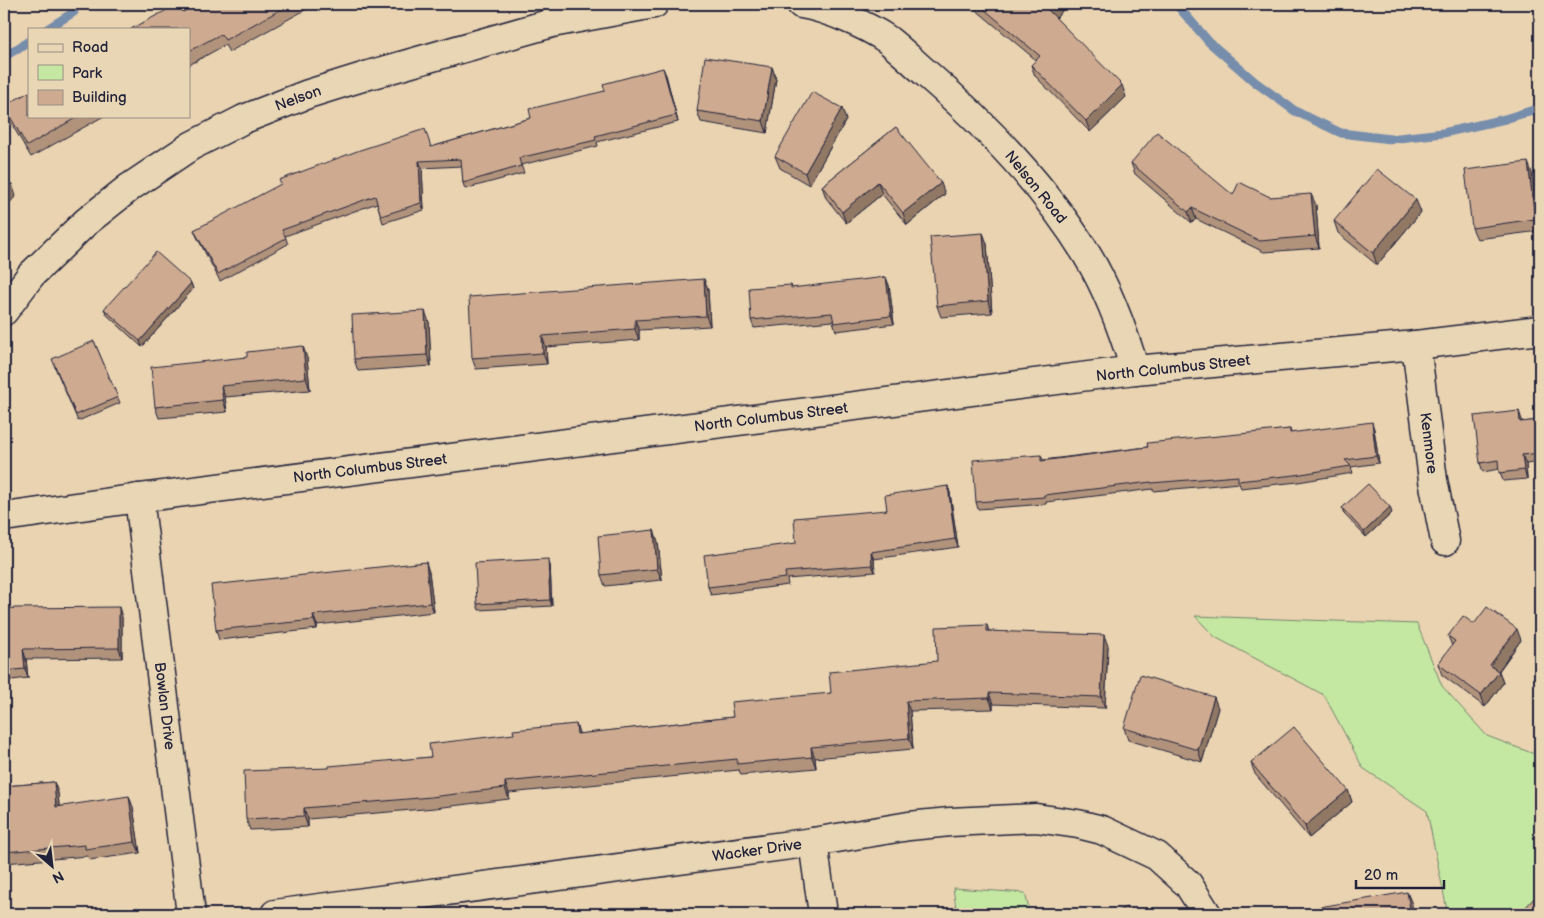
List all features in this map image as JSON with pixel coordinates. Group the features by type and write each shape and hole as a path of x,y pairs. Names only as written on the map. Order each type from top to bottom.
{"street":[{"name":"Nelson","path":"4,311 31,275 86,222 130,187 192,146 244,119 308,94 378,72 552,23 654,4"},
{"name":"Nelson Road","path":"801,4 848,19 887,39 952,95 1012,155 1040,187 1066,222 1088,257 1108,295 1124,333 1135,370"},
{"name":"North Columbus Street","path":"4,517 138,498 1135,370 1416,345 1540,330"},
{"name":"Kenmore","path":"1416,345 1433,480 1445,541"},
{"name":"Bowlan Drive","path":"138,498 191,914"},
{"name":"Wacker Drive","path":"275,914 813,842 909,826 1036,818 1078,824 1118,836 1157,856 1188,884 1207,914"},
{"path":"813,842 823,914"}],"green space":[{"path":"1195,616 1417,624 1442,686 1487,736 1537,755 1540,773 1540,891 1529,914 1446,914 1447,910 1427,811 1363,768 1324,695 1215,637"},
{"path":"953,888 1025,893 1030,914 957,914"}],"building":[{"path":"178,4 183,12 197,4 291,4 225,40 221,34 190,50 190,28 133,28"},
{"path":"978,4 1054,4 1048,10 1122,85 1086,121 1031,65 1040,56"},
{"path":"705,57 772,67 763,121 697,111"},
{"path":"663,68 676,115 595,136 596,140 519,158 521,166 463,183 461,159 419,161 421,203 381,216 375,196 282,230 286,238 218,274 194,230 281,184 279,180 360,150 425,129 431,147 531,118 529,109 605,91 603,84"},
{"path":"812,92 842,108 805,173 775,156"},
{"path":"28,93 28,118 76,118 27,146 4,106"},
{"path":"896,127 941,183 903,213 878,182 842,212 822,186"},
{"path":"1157,132 1233,195 1239,182 1270,197 1311,194 1315,236 1260,241 1192,208 1188,212 1131,163"},
{"path":"1528,162 1535,219 1472,228 1465,170"},
{"path":"1377,169 1416,200 1373,253 1334,221"},
{"path":"4,177 12,184 4,193"},
{"path":"983,233 988,301 937,306 930,237"},
{"path":"156,252 191,283 140,341 104,309"},
{"path":"886,277 891,316 834,323 832,313 751,320 749,288 791,285 791,288"},
{"path":"704,279 706,316 635,320 635,329 542,336 543,353 472,358 469,297"},
{"path":"425,311 427,355 354,359 352,315"},
{"path":"94,341 118,397 76,415 52,359"},
{"path":"303,346 306,378 221,386 223,400 155,407 151,367 247,357 247,352"},
{"path":"1519,411 1520,422 1540,420 1540,453 1522,455 1524,470 1499,473 1498,460 1480,463 1474,416"},
{"path":"1372,422 1376,456 1345,460 1351,466 1295,475 1238,481 1238,476 1151,482 1044,495 1044,497 976,502 973,460 1041,455 1041,461 1148,447 1147,443 1290,429 1290,433"},
{"path":"1368,484 1390,507 1364,532 1342,508"},
{"path":"948,486 955,539 871,552 872,565 785,572 786,578 708,587 704,555 796,543 794,518 887,510 885,495"},
{"path":"654,530 657,569 601,575 598,536"},
{"path":"548,559 550,600 477,604 475,563"},
{"path":"426,562 430,603 313,615 314,620 216,630 211,585"},
{"path":"119,607 119,648 23,649 25,669 4,671 4,609"},
{"path":"1487,607 1517,629 1490,665 1499,672 1481,695 1438,664 1455,641 1448,636 1463,616 1474,624"},
{"path":"987,625 987,631 1104,635 1101,697 989,693 989,698 906,701 909,738 811,747 812,757 737,764 737,759 505,782 505,788 431,797 304,808 304,816 246,819 244,771 329,768 329,766 431,757 429,744 514,734 513,730 576,724 577,734 733,717 731,702 831,693 829,672 937,661 936,627"},
{"path":"1140,675 1214,697 1198,750 1124,728"},
{"path":"1294,727 1348,790 1305,826 1251,763"},
{"path":"54,782 56,807 129,796 135,842 85,849 85,845 4,852 4,786"},
{"path":"1407,892 1411,914 1303,914 1302,910"},
{"path":"1540,892 1540,914 1527,914 1523,910"},
{"path":"1126,907 1130,914 1113,914"}],"waterway":[{"path":"1176,4 1209,42 1255,82 1295,111 1341,133 1390,139 1443,133 1505,119 1540,108"},
{"path":"49,28 74,12"},
{"path":"4,57 28,42"}]}
